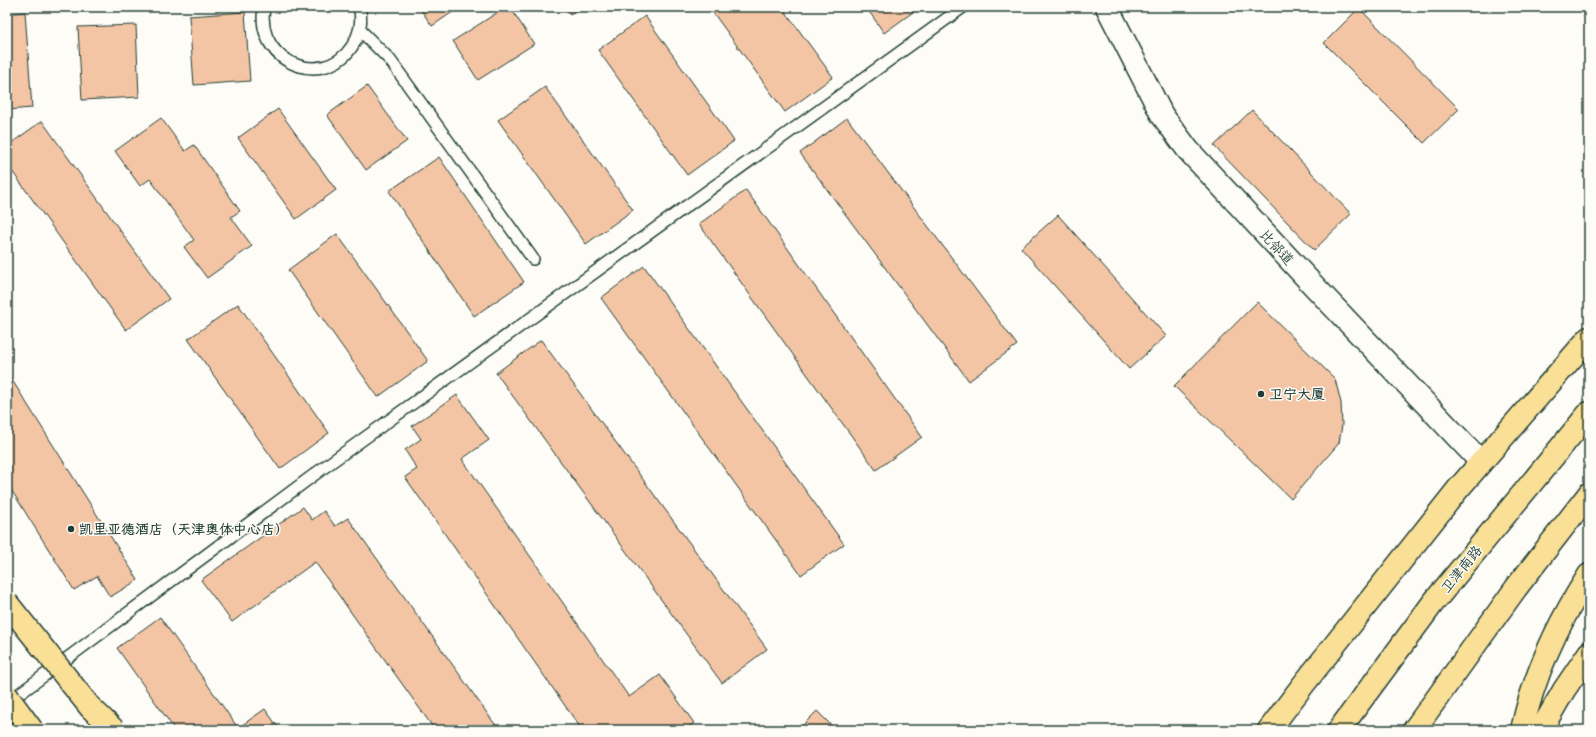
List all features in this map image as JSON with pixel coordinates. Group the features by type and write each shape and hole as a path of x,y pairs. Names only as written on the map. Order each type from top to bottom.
{"main road":[{"path":"1269,730 1312,673 1481,462 1589,338"},
{"name":"卫津南路","path":"1341,726 1433,603 1589,413"},
{"path":"1414,730 1516,588 1589,494"},
{"path":"1522,730 1538,676 1554,636 1568,607 1589,575"},
{"path":"7,603 90,706 114,730"},
{"path":"1541,730 1564,690 1589,653"},
{"path":"7,696 32,730"}],"street":[{"name":"比邻道","path":"1107,7 1162,115 1188,150 1315,287 1481,462"}],"lane":[{"path":"264,7 262,17 264,33 271,47 282,59 296,66 312,68 328,66 342,58 353,46 360,30 361,14 359,7"},
{"path":"7,703 336,458 963,7"},
{"path":"360,30 390,60 533,259"}],"building":[{"path":"419,7 460,7 432,26"},
{"path":"506,7 510,7 534,44 478,80 453,41"},
{"path":"564,7 582,7 570,15"},
{"path":"709,7 782,7 833,77 785,112"},
{"path":"866,7 920,7 884,33"},
{"path":"1359,8 1459,109 1424,143 1324,43"},
{"path":"25,12 32,108 7,110 7,14"},
{"path":"245,12 250,81 194,85 189,16"},
{"path":"645,16 734,141 687,175 598,50"},
{"path":"136,25 139,97 82,100 78,27"},
{"path":"367,86 407,141 366,170 327,115"},
{"path":"545,87 633,210 586,244 498,120"},
{"path":"278,109 336,190 296,219 238,138"},
{"path":"1252,110 1351,214 1314,250 1214,146"},
{"path":"161,118 185,151 194,145 240,211 231,217 252,246 207,278 184,247 194,240 150,179 140,186 115,151"},
{"path":"847,118 1017,345 969,381 800,153"},
{"path":"42,121 169,299 126,330 7,164 7,146"},
{"path":"439,157 524,282 474,316 389,191"},
{"path":"746,190 922,437 876,470 699,224"},
{"path":"1058,215 1166,336 1129,369 1021,248"},
{"path":"337,234 428,361 378,397 288,270"},
{"path":"644,266 844,544 801,575 601,298"},
{"name":"卫宁大厦","path":"1257,302 1335,379 1341,403 1342,425 1339,443 1291,499 1174,386"},
{"path":"238,304 329,433 280,469 188,339"},
{"path":"541,340 767,649 722,683 496,373"},
{"name":"凯里亚德酒店（天津奥体中心店）","path":"7,372 138,580 110,597 97,576 74,590 7,483"},
{"path":"457,395 489,440 462,459 629,697 660,675 694,723 684,730 582,730 405,477 417,469 405,450 421,439 412,426"},
{"path":"303,507 312,520 324,511 335,526 348,518 499,730 435,730 315,562 232,622 201,580"},
{"path":"160,617 238,728 265,709 280,730 175,730 117,648"},
{"path":"817,711 836,730 798,730"}],"place":[{"name":"卫宁大厦","path":"1261,394"},
{"name":"凯里亚德酒店（天津奥体中心店）","path":"71,529"}]}
